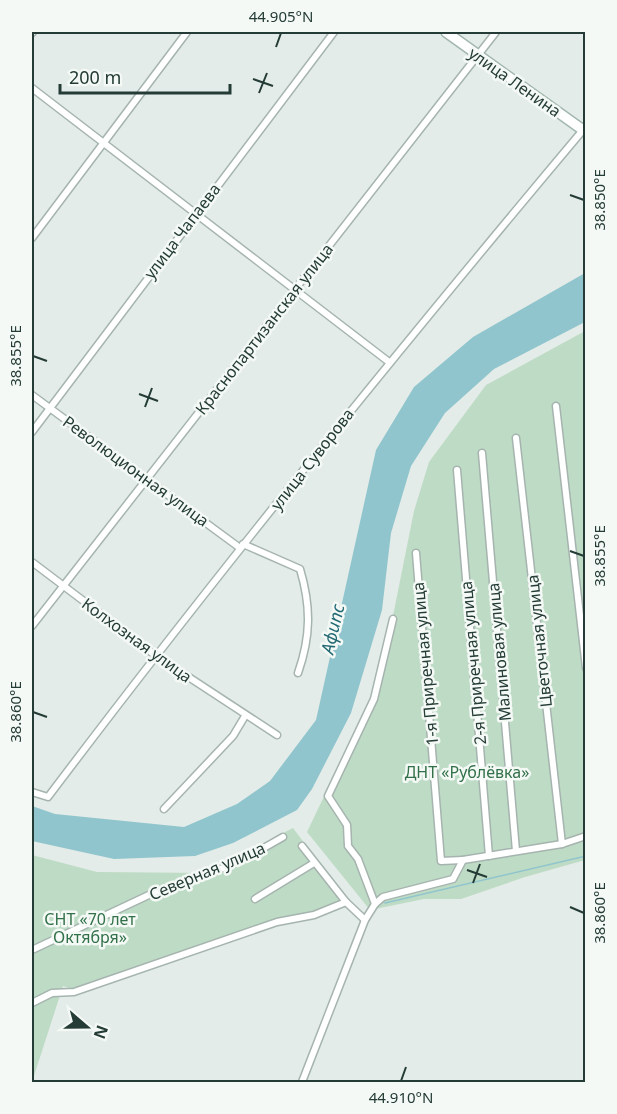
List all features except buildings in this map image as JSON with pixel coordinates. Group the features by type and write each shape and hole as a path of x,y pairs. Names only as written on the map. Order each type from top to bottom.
{"street":[{"path":"32,238 187,32"},
{"name":"улица Чапаева","path":"32,432 334,32"},
{"name":"улица Ленина","path":"446,32 585,130"},
{"name":"Краснопартизанская улица","path":"32,626 496,32"},
{"path":"32,88 388,362"},
{"name":"улица Суворова","path":"32,792 48,797 155,655 388,362 585,130"},
{"name":"Революционная улица","path":"32,395 242,546 300,569 308,595 310,622 298,673"},
{"path":"556,406 585,668"},
{"name":"Цветочная улица","path":"516,438 562,844"},
{"name":"Малиновая улица","path":"482,453 516,851"},
{"name":"2-я Приречная улица","path":"457,470 489,856"},
{"name":"1-я Приречная улица","path":"416,553 441,861 463,860"},
{"name":"Колхозная улица","path":"32,562 155,655 277,735"},
{"name":"1-я Приречная улица","path":"375,904 358,859 348,846 347,825 328,796 374,699 393,619"},
{"path":"164,809 233,736 245,716"},
{"path":"302,1083 365,920 375,904 383,897 453,879 463,860 562,844 585,836"},
{"name":"Северная улица","path":"32,950 153,893 200,878 248,857 283,837"},
{"path":"302,846 346,902 365,920"},
{"path":"255,899 314,863"},
{"path":"32,1003 52,993 74,992 277,922 314,915 346,902"}],"green space":[{"name":"ДНТ «Рублёвка»","path":"585,331 585,860 461,899 424,899 370,910 307,832 371,698 394,611 414,511 429,462 486,385"},
{"name":"СНТ «70 лет Октября»","path":"293,828 350,904 264,929 80,992 63,986 32,1082 32,855 97,872 205,873"}],"water":[{"name":"Афипс","path":"585,273 585,322 494,369 445,413 411,466 391,533 382,610 351,713 312,789 297,810 233,843 195,856 114,859 32,841 32,806 55,814 184,827 237,804 270,781 316,720 376,450 414,387 473,337"}],"waterway":[{"path":"385,903 586,856"}]}
